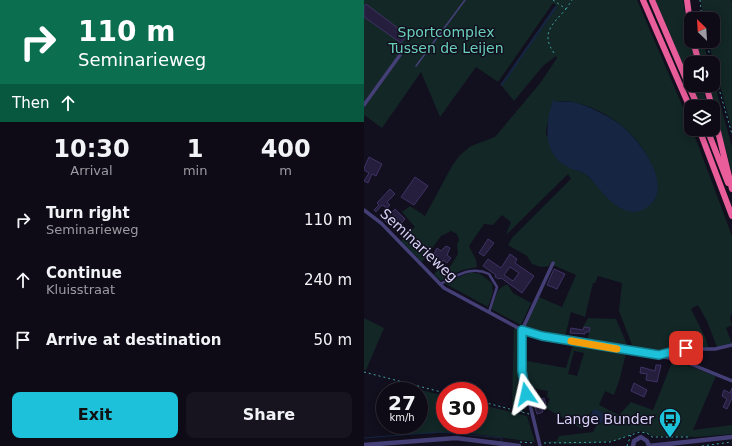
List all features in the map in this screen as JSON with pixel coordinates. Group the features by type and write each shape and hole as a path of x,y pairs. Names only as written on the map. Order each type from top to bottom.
{"highway":[{"path":"642,0 687,100"},
{"path":"652,0 695,100"},
{"path":"687,0 689,12"},
{"path":"702,136 732,216"},
{"path":"710,136 732,192"},
{"path":"719,136 732,188"}],"street":[{"path":"364,105 400,55"},
{"name":"Seminarieweg","path":"364,210 381,223 440,284 522,330 542,336 681,360 732,381"},
{"path":"540,445 531,415 522,371 522,330 553,263"},
{"path":"440,284 467,271 482,271 489,274 496,287 489,312"},
{"path":"659,355 678,349 715,349 732,344"},
{"path":"633,446 634,441 641,437 646,439 649,446 732,437"},
{"path":"364,445 456,438 519,446"}],"lane":[{"path":"416,66 464,0"}],"path":[{"path":"554,0 566,9"},
{"path":"554,53 549,46 547,36 551,27 572,0"},
{"path":"700,0 701,12"},
{"path":"720,92 732,134"},
{"path":"364,372 436,391"},
{"path":"522,412 518,406 525,385"},
{"path":"488,403 531,415"},
{"path":"540,445 603,443 617,441 642,432 652,437 692,437"},
{"path":"627,446 631,435"},
{"path":"702,446 732,442"}],"green space":[{"name":"Sportcomplex Tussen de Leijen","path":"364,0 637,0 684,110 684,136 695,136 732,236 732,313 730,318 732,325 726,328 732,343 717,347 707,321 698,305 691,309 706,339 708,347 681,348 658,353 634,350 619,311 622,283 598,276 595,283 593,283 585,317 571,312 565,337 525,326 539,297 562,307 576,275 553,265 554,262 552,261 549,266 541,267 532,264 527,256 508,245 512,238 571,179 568,174 506,235 511,222 502,215 493,225 484,224 469,246 476,260 477,267 462,270 441,281 434,274 440,268 441,272 445,275 458,254 457,244 459,240 457,234 451,231 441,236 422,262 401,241 415,227 402,212 410,206 425,216 452,166 460,155 471,146 495,137 541,82 557,58 556,56 543,66 514,101 501,85 556,5 553,3 498,82 476,67 440,117 421,72 382,128 364,115","holes":["569,101 598,110 624,127 644,150 651,163 655,177 657,192 654,201 624,208 610,200 586,174 565,165 546,134 552,104 555,102"]},
{"path":"653,0 683,0 685,12 684,48 692,48 694,56 684,56 684,69"},
{"path":"701,0 731,0 732,2 732,130 720,86 720,56 712,56 710,48 720,48 720,12 702,12"},
{"path":"697,48 705,48 707,56 699,56"},
{"path":"694,92 704,92 706,100 698,100"},
{"path":"710,92 717,92 719,100 712,100"},
{"path":"720,103 732,147 732,173 720,129"},
{"path":"471,272 480,274 492,283 493,292 488,307 444,283"},
{"path":"505,285 508,285 513,293 531,303 521,325 491,309 498,290"},
{"path":"364,318 384,328 366,370 364,370"},
{"path":"588,318 616,319 629,349 587,341 590,329 583,327"},
{"path":"514,327 519,330 518,379 516,398 514,407 512,407"},
{"path":"573,344 626,353 614,395 605,391 599,405 619,415 631,402 653,410 673,360 716,376 693,430 732,425 732,434 696,437 652,436 641,431 617,440 590,444 560,444 542,442 557,441 559,436 593,432 597,424 607,422 608,415 591,412 582,429 546,408 550,399 547,397 548,391 526,387 522,360 566,368","holes":["574,351 584,353 577,376 568,374"]},
{"path":"428,392 436,394 436,433 428,434"},
{"path":"488,406 527,416 535,442 475,434 488,434"},
{"path":"397,434 418,434 397,435"}],"water":[{"path":"555,6 557,7 502,86 500,85"},
{"path":"553,100 558,102 574,102 608,116 626,129 634,138 650,160 658,184 657,195 648,207 636,212 627,211 620,208 608,199 587,175 568,167 560,161 550,146 548,137 548,118"},
{"path":"594,409 608,415 609,421 596,424 590,423 590,416"}],"building":[{"path":"366,4 407,35 401,43 364,17 364,7"},
{"path":"369,157 382,164 376,176 372,174 368,183 364,181 369,173 364,170 364,168"},
{"path":"415,177 428,186 414,205 401,197"},
{"path":"390,189 395,194 387,202 390,205 387,208 382,205 376,212 374,210 379,205 377,203"},
{"path":"395,209 405,219 400,225 393,219 388,224 384,220"},
{"path":"488,239 494,243 484,256 479,253"},
{"path":"446,246 450,248 447,255 451,258 447,263 443,260 440,265 435,261 438,257 434,254 437,248 441,251"},
{"path":"510,254 517,259 515,263 534,276 522,293 501,278 499,279 495,277 496,275 483,266 488,259 501,268","holes":["510,267 519,273 513,281 504,275"]},
{"path":"554,269 565,274 557,289 547,285"},
{"path":"584,327 590,328 589,332 585,332 585,334 570,333 571,328 583,330"},
{"path":"656,365 661,365 657,382 646,380 647,374 640,373 641,367 655,371"},
{"path":"634,383 647,390 644,397 631,391"},
{"path":"732,388 732,398 727,409 723,407 727,399 722,396 724,390 730,393"},
{"path":"536,397 537,400 544,398 546,404 541,406 543,412 537,414 532,399"}],"waterway":[{"path":"364,438 439,432 502,438 501,442"}],"slow traffic":[{"path":"571,341 617,349"}],"place":[{"name":"Lange Bunder","path":"670,438"}],"route":[{"path":"526,394 522,371 522,330 542,336 659,355 686,348"}]}
